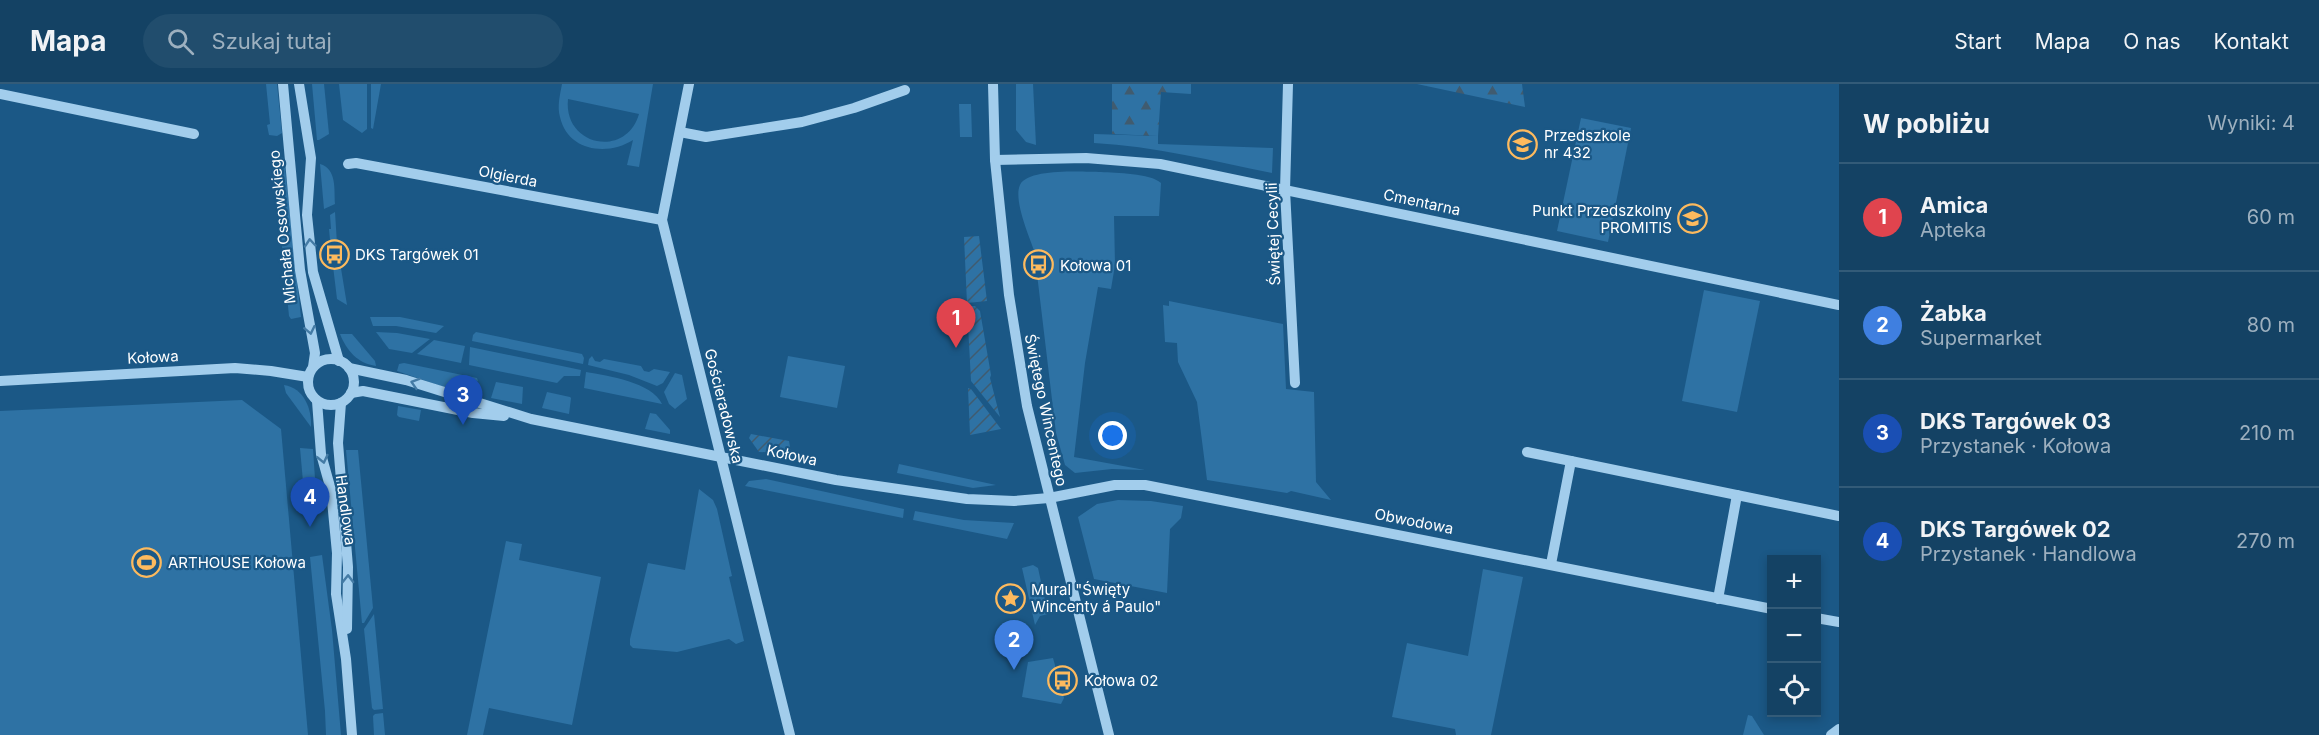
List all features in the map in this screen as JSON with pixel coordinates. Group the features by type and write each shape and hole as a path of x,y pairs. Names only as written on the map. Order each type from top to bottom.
{"street":[{"path":"14,84 5,95 194,134"},
{"name":"Michała Ossowskiego","path":"283,84 300,270 315,353 313,367"},
{"name":"Michała Ossowskiego","path":"298,84 311,158 307,215 313,272 339,361"},
{"name":"Gościeradowska","path":"690,84 662,220 790,735"},
{"name":"Świętego Wincentego","path":"993,84 995,160 1009,295 1027,406 1109,735"},
{"name":"Świętej Cecylii","path":"1288,84 1285,190 1295,383"},
{"path":"680,132 706,138 802,122 854,108 905,90"},
{"name":"Cmentarna","path":"995,160 1086,158 1160,164 1839,304"},
{"name":"Olgierda","path":"348,164 356,163 662,220"},
{"path":"323,360 339,361 349,368 354,383 351,393 341,403 328,405 317,401 308,388 308,377 313,367 323,360"},
{"name":"Kołowa","path":"0,381 235,368 308,377"},
{"name":"Kołowa","path":"349,368 406,380 531,419"},
{"name":"Kołowa","path":"351,393 363,391 473,413 531,419 837,480 967,500 1014,501 1049,498"},
{"name":"Handlowa","path":"317,401 321,454 331,490 337,553 336,594 346,659 352,735"},
{"name":"Handlowa","path":"341,403 338,417 338,462 348,567 346,659"},
{"path":"1527,452 1839,516"},
{"path":"1551,564 1571,461"},
{"name":"Obwodowa","path":"1049,498 1114,485 1145,485 1767,608"},
{"path":"1719,598 1737,495"},
{"path":"1821,619 1839,622"},
{"path":"1831,735 1839,729"}],"green space":[{"path":"266,84 277,84 282,133 277,136 269,135"},
{"path":"312,84 324,84 329,134 319,140 317,140"},
{"path":"339,84 367,84 367,129 362,133 343,120"},
{"path":"371,84 381,84 373,129 371,128"},
{"path":"562,84 653,84 639,167 627,165 633,140 623,145 601,149 590,148 571,138 564,129 559,113","holes":["568,99 639,114 632,128 622,137 610,141 597,141 585,136 575,128 569,115"]},
{"path":"1016,84 1033,84 1036,145 1026,142 1016,130"},
{"path":"1112,84 1191,84 1191,94 1161,92 1158,136 1112,134"},
{"path":"1417,84 1522,84 1525,107"},
{"path":"959,104 971,104 972,137 960,137"},
{"path":"1581,118 1631,128 1608,242 1557,231"},
{"path":"1094,134 1158,136 1158,144 1273,148 1272,173 1161,151 1094,143"},
{"path":"273,156 284,158 301,317 291,319 289,316"},
{"path":"320,164 329,170 334,186 335,204 324,209"},
{"path":"1101,172 1141,175 1161,183 1159,216 1114,216 1115,265 1111,289 1098,287 1085,363 1074,457 1145,470 1112,469 1075,473 1065,465 1056,433 1037,274 1045,273 1043,254 1035,253 1023,219 1018,192 1025,180 1044,173"},
{"path":"335,212 337,244 347,305 337,299 333,266 338,265 335,240 330,240 329,229 331,229 330,215"},
{"path":"979,236 987,301 967,303 964,237"},
{"path":"1704,290 1760,301 1737,412 1682,401"},
{"path":"1169,301 1283,324 1286,389 1314,392 1316,482 1331,500 1291,491 1287,493 1207,480 1197,402 1178,362 1177,343 1165,342 1163,305 1169,306"},
{"path":"967,306 975,306 980,311 990,378 1000,417 971,381"},
{"path":"370,317 400,317 444,326 436,333 396,326 373,326"},
{"path":"376,332 430,339 412,353 389,349"},
{"path":"476,332 582,354 583,364 472,341"},
{"path":"340,334 352,334 375,361 376,366 358,359 346,346"},
{"path":"434,340 465,346 461,363 417,354"},
{"path":"470,347 581,370 580,376 564,376 557,383 469,365"},
{"path":"592,356 595,361 600,362 604,359 641,366 644,371 649,372 654,369 670,372 663,383 657,386 629,375 588,365"},
{"path":"788,356 845,366 837,408 780,397"},
{"path":"404,363 477,378 478,381 464,378 461,393 397,371 399,364"},
{"path":"586,372 639,385 657,396 662,404 584,388"},
{"path":"675,373 682,375 687,399 675,409 669,404 664,392"},
{"path":"496,382 523,387 522,404 491,398"},
{"path":"284,385 297,390 302,395 310,413 311,427 286,393"},
{"path":"968,388 971,389 1001,429 970,435"},
{"path":"547,392 571,398 569,414 542,408"},
{"name":"ARTHOUSE Kołowa","path":"242,400 281,429 308,735 0,735 0,411"},
{"path":"398,406 421,410 419,421 399,417 397,415"},
{"path":"650,413 656,414 670,430 670,434 645,429"},
{"path":"751,434 789,441 791,453 759,452 749,438"},
{"path":"300,448 313,449 316,494 304,493"},
{"path":"346,450 358,450 373,608 364,623 362,623"},
{"path":"899,464 996,485 973,488 897,473"},
{"path":"766,479 904,509 903,518 745,486 749,481"},
{"path":"699,489 713,500 717,509 732,576 729,577 744,641 736,644 729,639 677,652 633,648 630,645 630,639 648,563 685,570"},
{"path":"1118,500 1151,501 1183,506 1181,518 1170,529 1167,593 1094,579 1078,517 1097,504"},
{"path":"915,511 964,520 1014,523 1007,539 913,520"},
{"path":"506,541 522,544 519,560 601,577 572,725 489,708 483,735 467,735"},
{"path":"322,555 332,630 341,735 326,735 310,557"},
{"path":"1033,565 1038,568 1048,614 1040,616 1035,625 1022,568"},
{"path":"1483,569 1523,577 1491,735 1456,735 1455,729 1392,717 1407,643 1468,656"},
{"path":"374,614 383,709 374,710 364,629"},
{"path":"1053,658 1064,698 1061,704 1022,697 1028,662"},
{"path":"383,713 385,735 374,735 373,716"},
{"path":"1748,715 1752,716 1764,735 1743,735"}],"place":[{"name":"Przedszkole nr 432","path":"1523,144"},
{"name":"Punkt Przedszkolny PROMITIS","path":"1693,219"},
{"name":"DKS Targówek 01","path":"334,254"},
{"name":"Kołowa 01","path":"1039,265"},
{"name":"Amica","path":"956,348"},
{"name":"DKS Targówek 03","path":"463,425"},
{"name":"DKS Targówek 02","path":"310,527"},
{"name":"ARTHOUSE Kołowa","path":"147,562"},
{"name":"Mural \"Święty Wincenty á Paulo\"","path":"1010,598"},
{"name":"Żabka","path":"1014,670"},
{"name":"Kołowa 02","path":"1063,680"}]}
